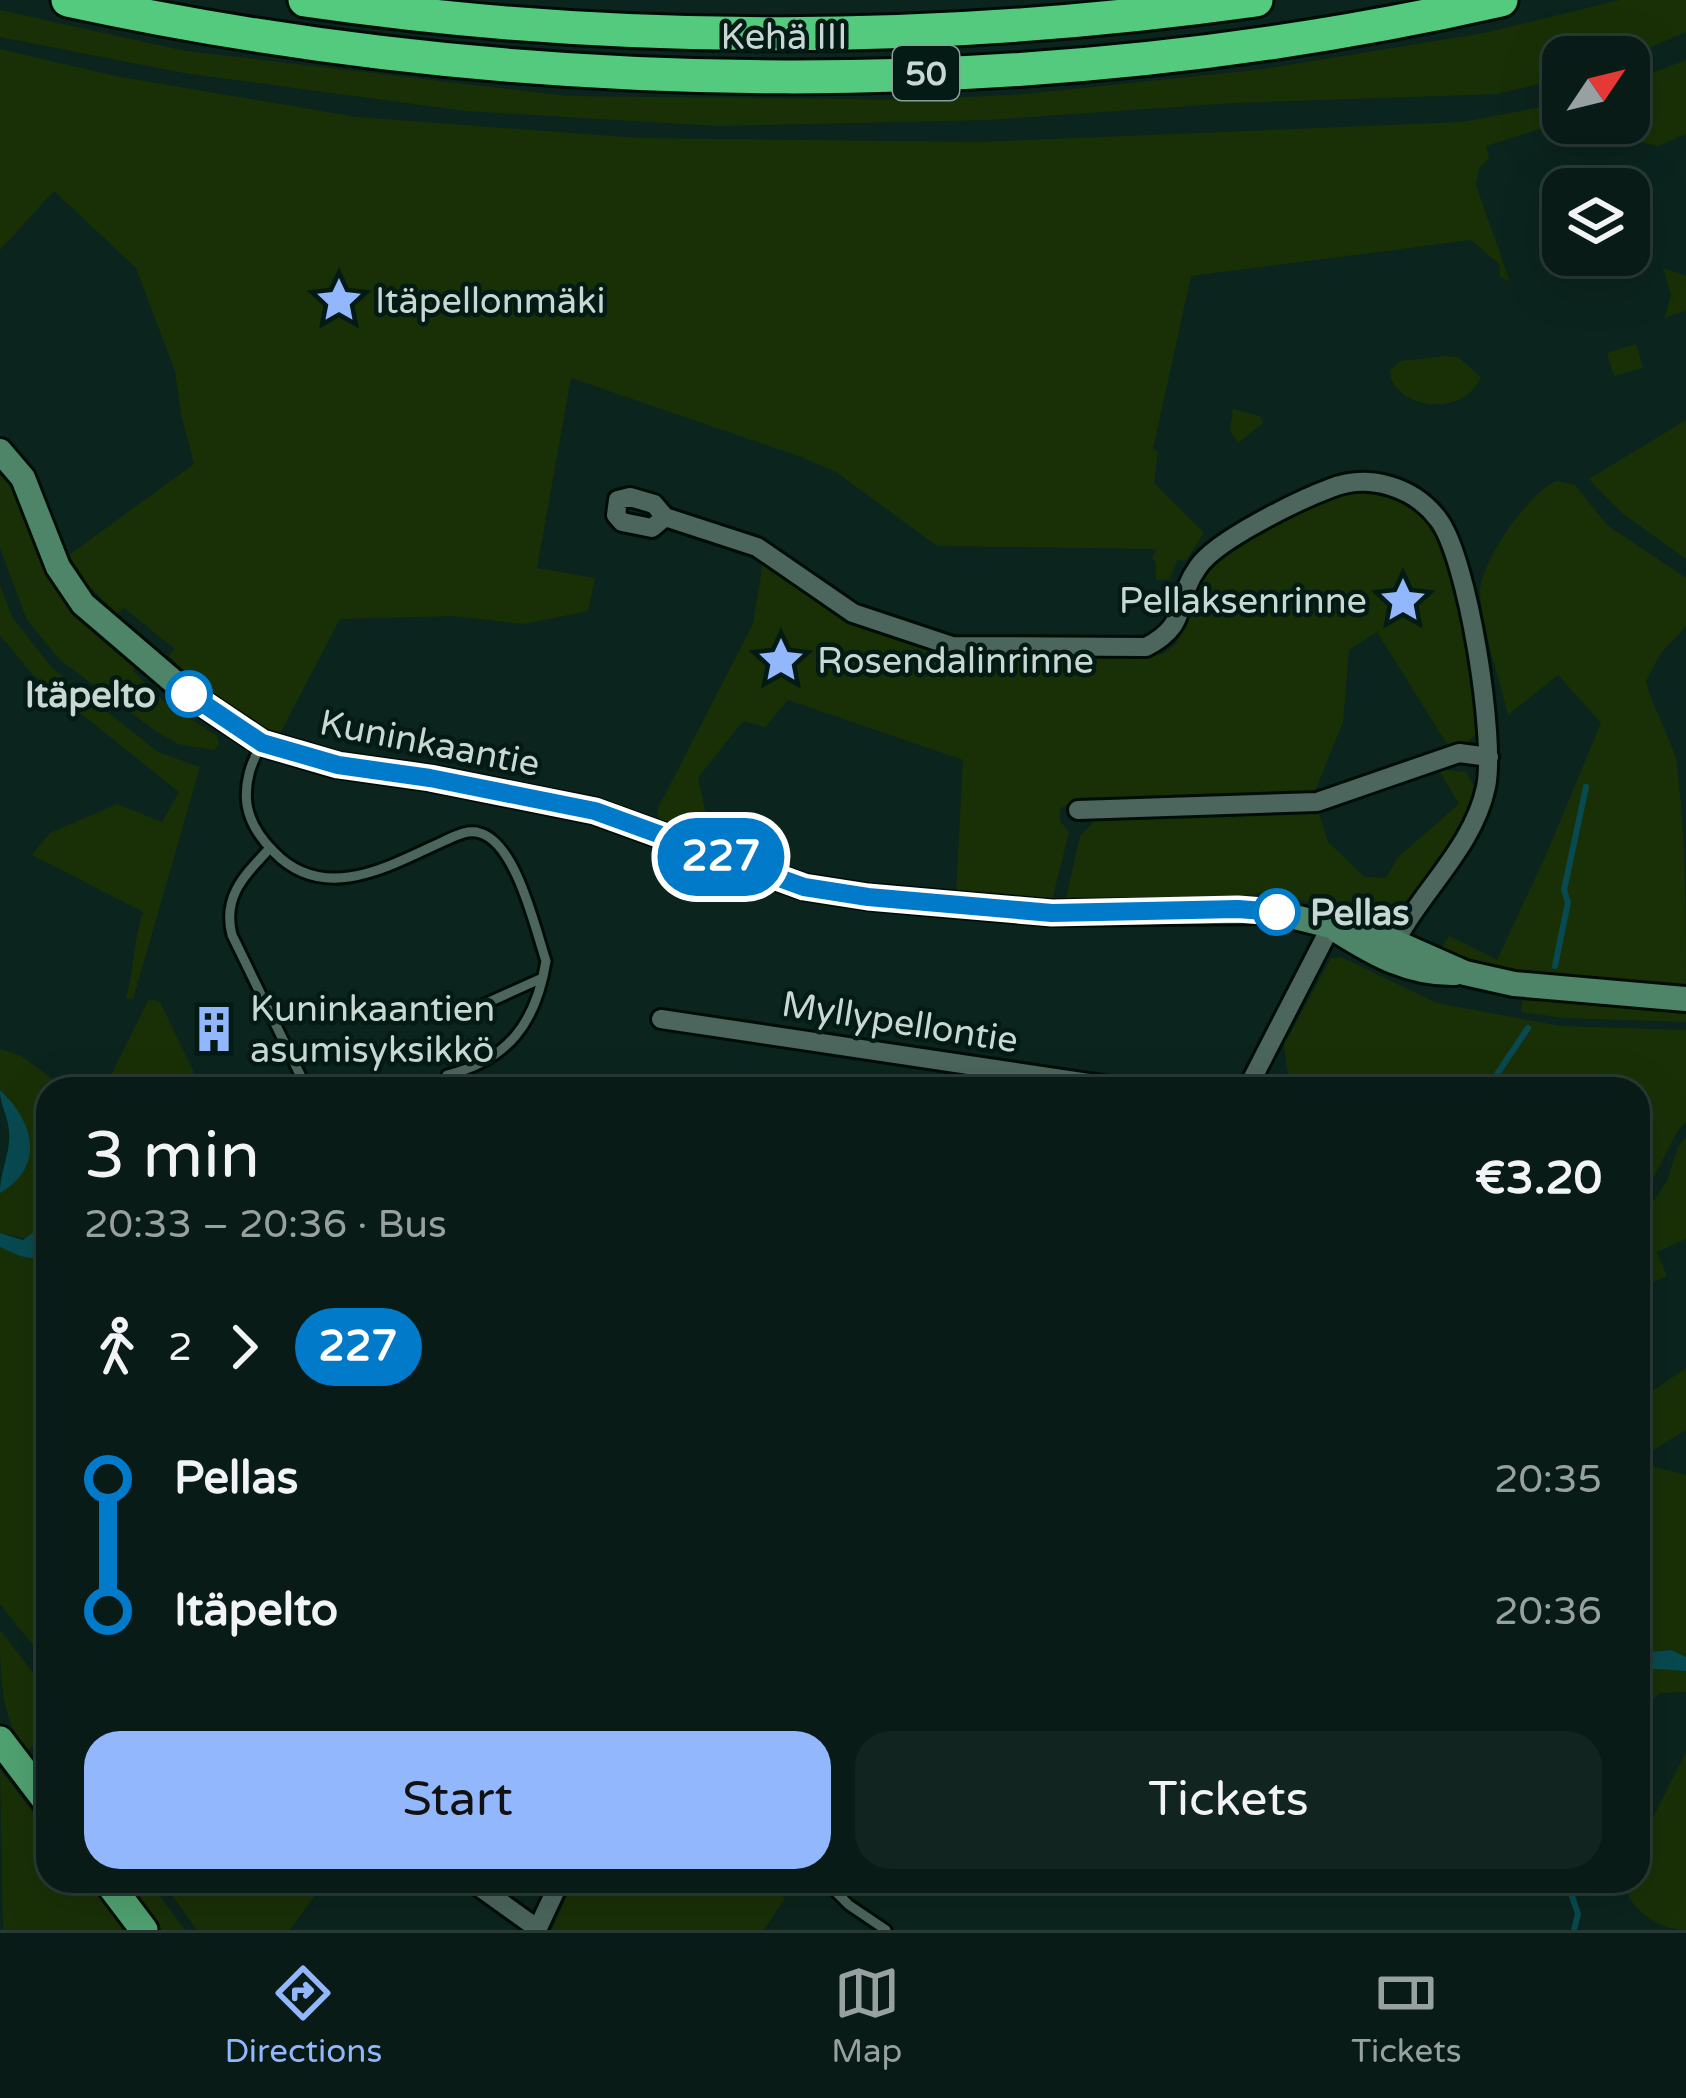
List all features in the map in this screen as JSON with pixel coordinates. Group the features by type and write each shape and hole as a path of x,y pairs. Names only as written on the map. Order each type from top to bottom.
{"highway":[{"name":"Kehä III","path":"68,0 248,34 512,66 799,76 1015,67 1244,46 1501,0"},
{"name":"Kehä III","path":"305,0 496,21 724,34 908,32 1069,23 1256,0"}],"main road":[{"name":"Kuninkaantie","path":"0,451 23,478 58,567 83,604 187,693 262,743 338,765 595,811 804,887 1052,913 1270,910 1331,926 1392,950 1424,974 1465,973 1514,984 1686,999"},
{"path":"0,1740 36,1787"},
{"path":"116,1893 144,1930"}],"street":[{"path":"665,518 760,548 853,614 952,646 1146,647 1167,637 1174,627 1189,582 1212,551 1334,487 1387,484 1415,496 1448,537 1474,646 1489,730 1489,757 1486,788 1476,816 1392,950"},
{"path":"1078,810 1317,802 1459,753 1489,757"},
{"path":"1253,1077 1331,926"},
{"name":"Myllypellontie","path":"661,1019 1049,1077"},
{"path":"488,1893 537,1929 554,1893"}],"lane":[{"path":"262,743 246,783 248,811 270,848 310,876 344,880 373,873 462,833 481,832 504,851 546,961 544,975 531,1012 506,1050 479,1066 447,1075"},
{"path":"270,848 231,895 227,916 301,1077"},
{"path":"460,1015 544,975"},
{"path":"837,1893 886,1930"}],"green space":[{"path":"1620,0 1686,0 1686,32 1650,48 1650,36 1542,36 1542,83 1497,94 1233,103 987,120 717,126 466,111 184,73 0,37 0,10 185,51 568,96 909,100 1026,94 1264,69 1484,33"},
{"path":"0,49 115,76 357,117 639,138 980,142 1462,122 1542,107 1542,128 1486,146 1489,158 1479,169 1476,185 1510,282 1500,276 1500,265 1471,240 1191,276 1153,449 1158,451 1154,483 1204,533 1185,562 1178,559 1169,580 1156,580 1152,558 1156,549 937,546 836,472 571,378 537,568 595,578 588,611 524,624 454,616 340,619 276,741 203,689 169,656 175,649 124,608 117,614 85,582 69,555 194,464 175,371 136,268 54,191 0,250"},
{"path":"1686,60 1686,134 1658,146 1649,144 1650,74"},
{"path":"1663,268 1686,276 1686,310 1665,318 1671,294"},
{"path":"1636,344 1643,368 1614,376 1607,353"},
{"path":"1458,357 1481,377 1459,400 1428,404 1402,393 1393,383 1390,370 1401,361"},
{"path":"1233,409 1260,416 1263,423 1238,443 1230,431"},
{"path":"1686,420 1686,559 1622,513 1589,479"},
{"path":"0,467 139,662 133,671 166,703 217,736 219,744 214,750 178,744 157,732 60,660 27,620 0,548"},
{"path":"1557,481 1575,485 1607,525 1686,578 1686,626 1660,654 1646,681 1676,759 1684,845 1686,991 1513,974 1438,954 1449,936 1497,960 1601,723 1558,675 1508,715 1484,624 1482,581 1496,548 1533,499"},
{"path":"1355,491 1390,494 1410,502 1427,518 1440,542 1468,641 1481,730 1467,742 1450,749 1377,632 1349,650 1343,722 1313,796 1066,805 1060,809 1060,821 1069,832 1051,904 956,895 963,760 788,700 765,727 743,721 698,778 705,810 727,830 722,848 660,822 657,810 753,624 763,562 843,619 952,656 1163,654 1176,644 1200,577 1218,556 1323,501"},
{"path":"0,585 12,617 52,668 158,752 200,767 133,999 126,998 143,912 32,855 50,833 117,804 162,822 179,792 33,675 0,635"},
{"path":"1444,765 1446,770 1466,772 1477,791 1463,829 1402,916 1375,920 1270,892 1167,904 1064,907 1080,836 1097,818 1317,807 1328,842 1365,877 1386,878 1398,857 1459,804 1437,767"},
{"path":"1341,957 1437,1003 1560,1026 1686,1030 1686,1122 1650,1185 1650,1077 1288,1077 1284,1045 1331,958"},
{"path":"149,999 160,1002 196,1077 110,1077"},
{"path":"1522,1001 1686,1007 1686,1022 1521,1012"},
{"path":"0,1049 21,1056 50,1077 36,1077 36,1238 32,1240 0,1233 0,1191 25,1164 8,1097 0,1090"},
{"path":"1686,1137 1686,1239 1657,1252 1667,1276 1650,1283 1650,1206 1667,1181"},
{"path":"0,1247 26,1258 36,1254 36,1649 0,1604"},
{"path":"1686,1368 1686,1430 1650,1451 1650,1393"},
{"path":"1650,1466 1686,1475 1686,1657 1671,1650 1650,1652"},
{"path":"0,1630 36,1676 36,1744 29,1749 12,1727 2,1679"},
{"path":"1650,1669 1686,1671 1686,1692 1660,1693 1650,1702"},
{"path":"1686,1752 1686,1930 1646,1916 1628,1893 1650,1893 1650,1823"},
{"path":"0,1769 36,1816 36,1893 97,1893 126,1930 3,1930"},
{"path":"130,1893 158,1893 185,1930 158,1930"},
{"path":"171,1893 316,1893 290,1930 197,1930"},
{"path":"568,1893 777,1893 785,1898 764,1930 552,1930"}],"water":[{"path":"0,1090 21,1116 30,1143 24,1170 0,1193 9,1139"},
{"path":"36,1230 36,1257 0,1247 0,1233 23,1240"},
{"path":"1671,1650 1686,1657 1686,1671 1650,1669 1650,1652"}],"waterway":[{"path":"1555,966 1568,902 1564,890 1586,787"},
{"path":"1495,1077 1528,1028"},
{"path":"1571,1893 1578,1914 1574,1930"}],"bus line":[{"name":"227","path":"189,694 262,743 338,765 595,811 804,887 1052,913 1277,912"}],"place":[{"name":"Itäpellonmäki","path":"339,300"},
{"name":"Pellaksenrinne","path":"1403,600"},
{"name":"Rosendalinrinne","path":"781,660"},
{"name":"Itäpelto","path":"189,694"},
{"name":"Pellas","path":"1277,912"},
{"name":"Kuninkaantien asumisyksikkö","path":"214,1029"}]}
